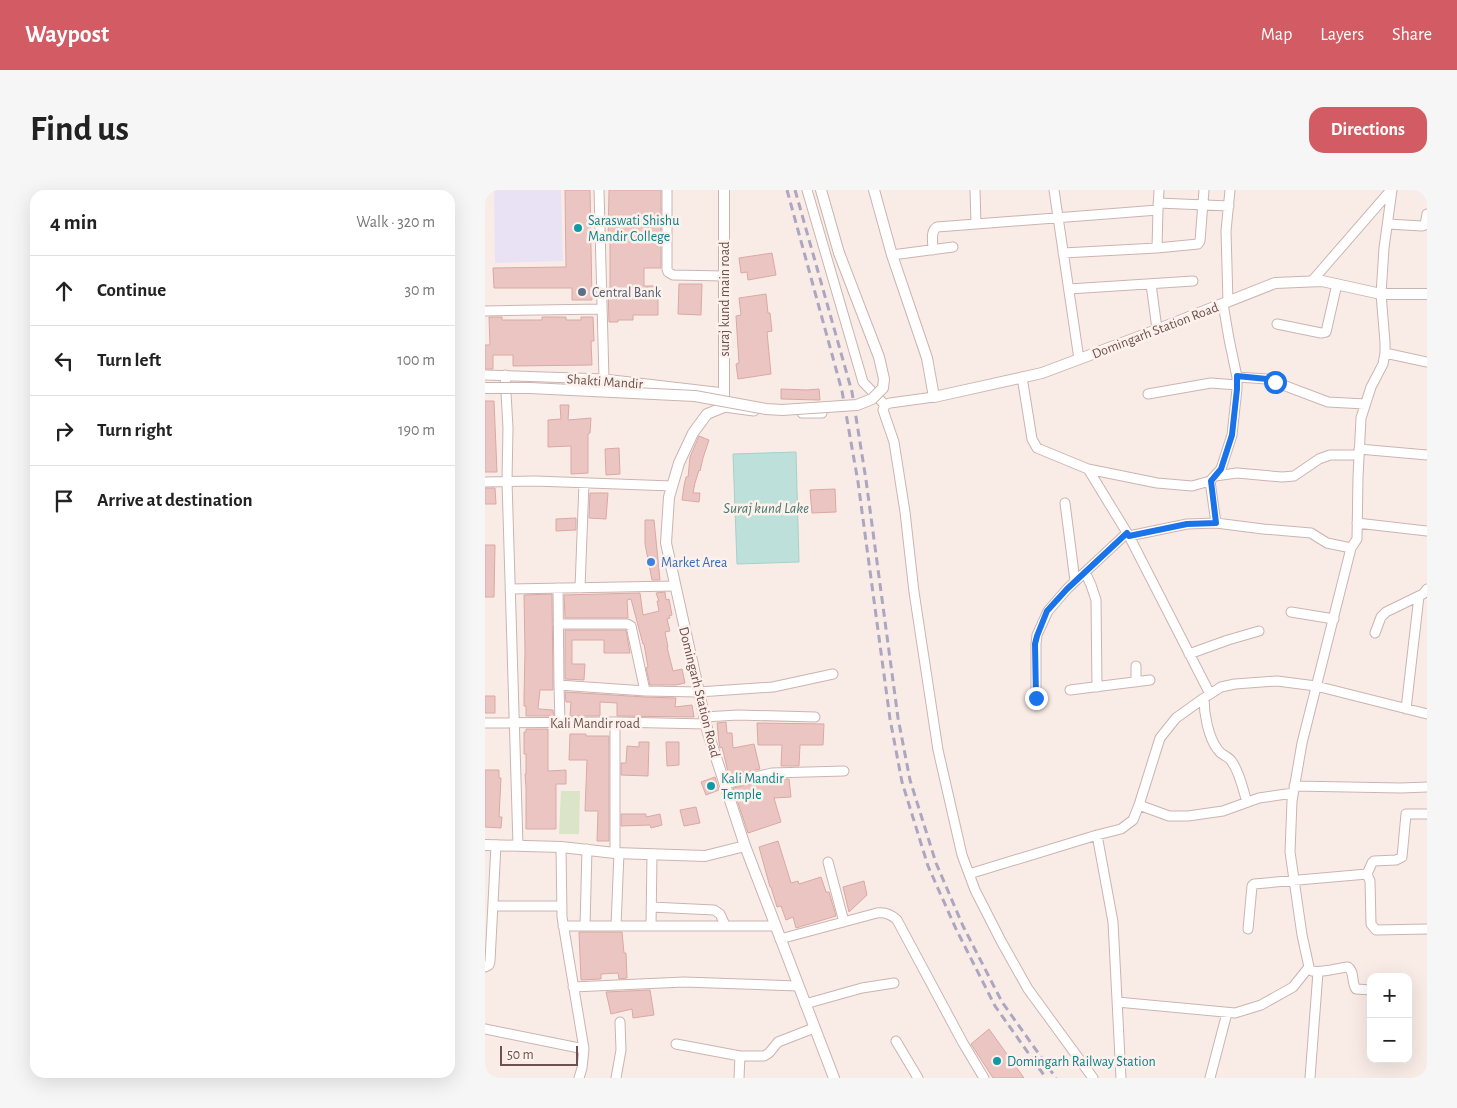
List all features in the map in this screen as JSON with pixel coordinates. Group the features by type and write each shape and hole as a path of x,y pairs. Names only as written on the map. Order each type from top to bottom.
{"street":[{"path":"599,190 603,379"},
{"path":"667,190 668,272 673,275 724,276"},
{"name":"suraj kund main road","path":"724,190 724,407"},
{"path":"807,190 863,382 885,406 883,410 895,442 914,592 938,750 962,855 975,890 1028,989 1093,1078"},
{"path":"485,388 695,396 781,410 857,405 871,399 883,388 884,379 879,357 839,253 821,190"},
{"path":"873,190 892,255 927,358 935,397"},
{"path":"975,190 976,224"},
{"path":"1054,190 1079,359"},
{"path":"1157,248 1159,190"},
{"path":"1063,253 1198,244 1204,190"},
{"path":"1216,523 1213,478 1221,469 1232,435 1237,381 1229,339 1226,303 1226,236 1230,190"},
{"path":"1117,1002 1235,1013 1261,1005 1293,987 1309,967 1302,935 1290,852 1292,800 1302,743 1316,686 1351,548 1357,539 1361,418 1371,387 1383,364 1385,353 1381,294 1391,190"},
{"path":"1312,281 1391,190"},
{"path":"933,250 933,232 937,227 1058,218 1158,206 1229,206"},
{"path":"1388,224 1423,226 1425,225 1427,214"},
{"path":"892,255 953,247"},
{"path":"1069,289 1193,281"},
{"name":"Domingarh Station Road","path":"885,406 890,403 935,397 1042,373 1275,283 1322,281 1381,294 1427,294"},
{"path":"1151,284 1157,329"},
{"path":"1277,324 1321,333 1326,332 1337,284"},
{"path":"485,311 602,308"},
{"path":"1385,353 1427,362"},
{"name":"Shakti Mandir","path":"485,375 603,379 724,393"},
{"path":"505,376 508,428 507,481 518,845"},
{"path":"1022,377 1033,439 1037,448 1088,469 1157,483 1192,486 1213,478 1237,473 1282,477 1294,476 1319,459 1329,455 1359,452 1427,454"},
{"path":"1148,394 1211,383 1267,379 1328,402 1365,404"},
{"path":"724,407 777,414 822,413"},
{"name":"Domingarh Station Road","path":"724,407 707,414 693,433 679,462 669,497 666,543 705,720 724,784 745,846 833,1078"},
{"path":"1088,469 1128,535 1189,654 1207,696 1205,713 1210,732 1217,749 1234,764 1247,802"},
{"path":"485,482 672,486"},
{"path":"580,588 584,483"},
{"path":"1065,503 1075,581"},
{"path":"1036,698 1035,644 1047,611 1075,581 1128,535 1187,524 1216,523 1311,533 1327,543 1351,548"},
{"path":"1357,523 1427,531"},
{"path":"1085,572 1095,600 1097,686"},
{"path":"510,589 675,586"},
{"path":"558,588 561,723"},
{"path":"1375,633 1381,617 1386,612 1419,596 1427,589"},
{"path":"1406,709 1419,596"},
{"path":"1291,612 1333,619"},
{"path":"558,624 627,624 631,626 645,691"},
{"path":"1189,654 1259,631"},
{"path":"1136,666 1136,682"},
{"path":"559,685 645,691 699,692 773,687 833,674"},
{"path":"1069,690 1150,680"},
{"path":"969,874 1121,829 1133,820 1160,738 1176,718 1221,687 1277,681 1316,686 1427,714"},
{"name":"Kali Mandir road","path":"485,723 705,720 738,715 815,717"},
{"path":"615,722 616,926"},
{"path":"724,784 773,773 844,771"},
{"path":"1139,805 1169,816 1188,816 1223,811 1259,798 1294,790 1427,787"},
{"path":"1427,814 1406,814 1403,857 1396,860 1374,861 1367,874 1370,881 1371,924 1373,928 1376,930 1427,929"},
{"path":"1097,835 1113,922 1121,1078"},
{"path":"485,845 561,846 617,853 705,856 745,846"},
{"path":"485,967 490,962 496,845"},
{"path":"561,846 563,926 583,1049 582,1068 579,1078"},
{"path":"585,926 587,850"},
{"path":"651,926 653,854"},
{"path":"828,862 844,922"},
{"path":"1248,929 1251,886 1254,884 1259,882 1367,874"},
{"path":"493,906 562,906"},
{"path":"651,907 714,910 720,914 725,926"},
{"path":"780,939 879,912 892,915 897,920 963,1043 984,1078"},
{"path":"563,926 775,926"},
{"path":"1307,970 1318,972 1348,967 1352,971 1356,989 1367,990"},
{"path":"1309,1078 1318,972"},
{"path":"573,987 684,982 798,986"},
{"path":"805,1004 851,990 894,983"},
{"path":"1210,1078 1227,1013"},
{"path":"616,1078 621,1050 620,1022"},
{"path":"676,1044 740,1056 764,1056 779,1042 814,1028"},
{"path":"485,1029 583,1049"},
{"path":"896,1041 918,1078"},
{"path":"739,1078 740,1056"}],"shaded area":[{"path":"494,190 561,190 563,261 495,263"}],"green space":[{"path":"561,791 580,791 579,834 559,834"}],"water":[{"name":"Suraj kund Lake","path":"796,452 799,562 737,564 733,454"}],"building":[{"name":"Saraswati Shishu Mandir College","path":"565,190 590,190 592,300 572,300 572,288 494,288 493,268 566,267"},
{"path":"609,190 661,190 661,268 644,268 644,286 658,286 658,315 633,315 633,320 609,322"},
{"path":"772,253 776,275 748,280 747,272 741,273 739,258"},
{"path":"679,284 702,284 701,315 678,314"},
{"path":"766,294 772,331 767,332 771,374 738,379 736,364 739,363 736,316 741,315 739,298"},
{"path":"489,317 502,317 502,320 542,320 542,317 566,317 566,320 581,320 581,317 593,317 592,365 513,366 513,355 493,355 493,369 485,369 485,345 490,345"},
{"path":"781,389 819,389 820,400 781,399"},
{"path":"485,401 494,401 497,472 485,472"},
{"path":"560,405 569,405 568,420 591,418 590,433 588,434 588,473 571,474 571,446 548,447 548,420 561,419"},
{"path":"699,436 709,440 693,493 700,493 699,502 682,500 686,477 688,477 690,457"},
{"path":"619,448 620,474 606,475 605,449"},
{"path":"485,488 495,488 496,504 485,504"},
{"path":"835,489 836,512 812,513 810,490"},
{"path":"590,493 608,493 606,519 589,518"},
{"path":"576,518 576,530 556,531 556,519"},
{"name":"Market Area","path":"645,520 654,520 660,580 652,580 645,544"},
{"path":"485,545 495,545 494,597 485,597"},
{"path":"665,592 666,600 669,599 672,615 667,619 670,631 665,632 667,647 673,671 682,669 685,683 650,685 644,644 631,599 627,600 628,618 565,618 564,595 640,593 643,615 659,611 657,601 659,601 656,593"},
{"path":"552,594 553,690 540,690 538,708 553,710 554,716 526,716 526,706 524,706 524,595"},
{"path":"565,630 626,630 630,653 604,653 604,640 572,640 572,664 585,664 584,680 565,679"},
{"path":"565,692 676,698 675,707 692,705 694,717 617,716 617,703 600,702 600,716 570,716 571,702 566,702"},
{"path":"485,696 495,696 495,713 485,713"},
{"path":"726,722 727,733 732,733 733,748 754,744 760,769 729,776 722,747 720,748 717,723"},
{"path":"757,723 824,724 823,745 800,745 799,766 781,766 782,745 758,745"},
{"path":"526,729 548,729 548,771 566,770 566,784 556,784 556,829 526,829 526,754 524,754 524,732 526,732"},
{"path":"570,734 609,736 609,841 597,841 598,811 585,811 587,760 569,760"},
{"path":"639,742 649,742 648,776 621,775 621,763 626,763 627,746 639,747"},
{"path":"666,742 679,742 679,765 667,766"},
{"path":"485,770 499,770 499,778 501,778 499,817 502,817 501,828 485,827"},
{"name":"Kali Mandir Temple","path":"715,777 719,790 706,795 701,782"},
{"path":"773,779 789,779 791,797 774,798 781,822 748,833 733,788"},
{"path":"696,807 700,823 684,826 680,810"},
{"path":"621,814 646,814 646,817 660,814 662,825 651,828 650,825 621,826"},
{"path":"778,841 791,883 798,881 799,884 821,877 826,892 829,892 836,916 796,928 793,917 786,920 781,906 777,907 759,847"},
{"path":"864,881 867,895 849,912 843,887"},
{"path":"579,932 622,932 624,953 626,953 627,978 619,979 618,973 601,974 601,979 581,980"},
{"path":"650,990 654,1015 633,1018 632,1009 611,1014 606,992"},
{"name":"Domingarh Railway Station","path":"989,1029 1024,1078 993,1078 971,1044"}],"railway":[{"path":"787,190 842,391 858,482 890,719 902,782 928,866 956,929 995,1006 1046,1078"},
{"path":"795,190 852,392 866,480 898,718 910,780 936,863 963,926 1002,1002 1056,1078"}],"place":[{"name":"Saraswati Shishu Mandir College","path":"578,228"},
{"name":"Central Bank","path":"582,292"},
{"name":"Market Area","path":"651,562"},
{"name":"Kali Mandir Temple","path":"711,786"},
{"name":"Domingarh Railway Station","path":"997,1061"}],"route":[{"path":"1036,698 1035,644 1047,611 1067,589 1127,533 1129,536 1187,524 1216,523 1211,481 1221,469 1232,435 1237,376 1267,379 1275,382"}]}
